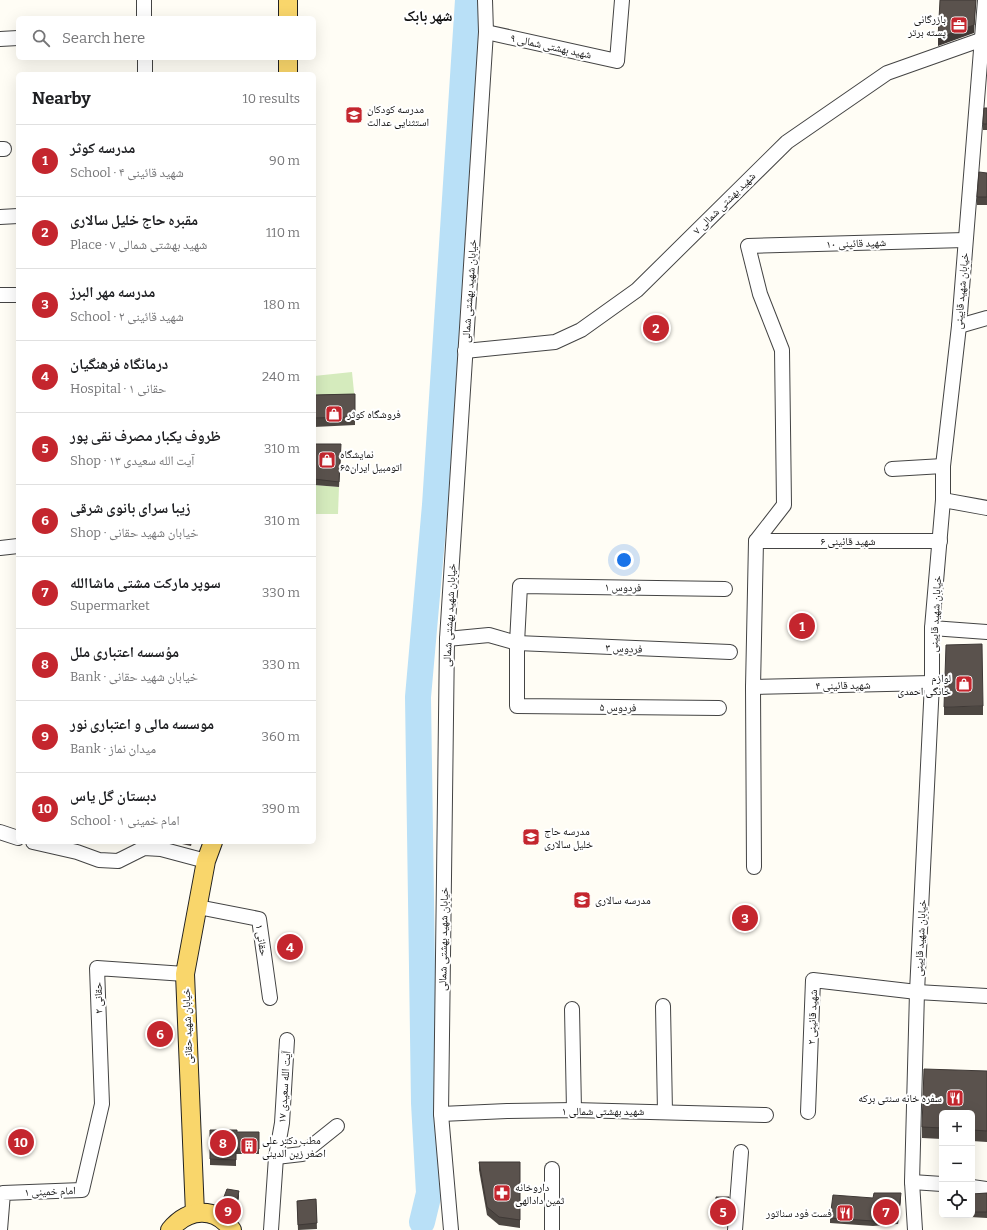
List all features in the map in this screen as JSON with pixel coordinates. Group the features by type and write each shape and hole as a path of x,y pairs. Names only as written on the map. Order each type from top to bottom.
{"main road":[{"path":"288,0 288,16"},
{"path":"288,60 288,72"},
{"name":"خیابان شهید حقانی","path":"196,1213 185,974 206,861 212,844"},
{"path":"170,1230 176,1222 185,1216 196,1213 206,1213 225,1221 234,1230"}],"street":[{"path":"144,0 144,16"},
{"name":"خیابان شهید بهشتی شمالی","path":"451,1230 441,1114 447,639 486,32 485,0"},
{"name":"شهید بهشتی شمالی ۹","path":"486,32 617,61 622,0"},
{"name":"خیابان شهید قایینی","path":"915,1230 912,1182 918,992 932,683 932,628 943,500 943,466 959,326 985,0"},
{"path":"0,39 16,38"},
{"name":"شهید بهشتی شمالی ۷","path":"465,351 555,342 581,330 637,290 787,142 887,73 983,39"},
{"path":"144,60 144,72"},
{"path":"0,217 16,216"},
{"name":"شهید قائینی ۱۰","path":"756,541 784,505 782,350 760,294 748,246 965,240"},
{"path":"0,295 16,295"},
{"path":"959,326 987,318"},
{"path":"892,469 943,466"},
{"path":"943,500 987,508"},
{"path":"754,867 753,687 756,541"},
{"name":"شهید قائینی ۶","path":"756,541 940,541"},
{"path":"0,548 16,546"},
{"name":"فردوس ۱","path":"517,643 520,586 725,589"},
{"path":"932,628 987,632"},
{"name":"فردوس ۳","path":"447,639 489,635 517,643 730,652"},
{"name":"فردوس ۵","path":"517,643 517,706 719,708"},
{"name":"شهید قائینی ۴","path":"753,687 932,683"},
{"path":"0,832 16,837"},
{"path":"42,844 77,852 99,860 118,861 144,848 160,849 206,861"},
{"name":"حقانی ۱","path":"198,907 259,919 270,998"},
{"name":"حقانی ۲","path":"99,1117 102,1104 97,968 185,974"},
{"name":"شهید قائینی ۲","path":"808,1112 813,980 918,992"},
{"path":"918,992 987,996"},
{"path":"663,1006 665,1112"},
{"path":"572,1009 574,1110"},
{"name":"آیت الله سعیدی ۱۷","path":"271,1230 276,1157 282,1123 288,1040"},
{"name":"شهید بهشتی شمالی ۱","path":"441,1114 574,1110 766,1115"},
{"name":"امام خمینی ۱","path":"0,1230 3,1193 82,1190 99,1117"},
{"path":"276,1157 302,1154 337,1126"},
{"path":"735,1230 741,1152"},
{"path":"552,1169 552,1230"},
{"path":"912,1182 939,1184"},
{"path":"975,1187 987,1189"}],"green space":[{"path":"352,372 355,402 316,403 316,376"},
{"path":"316,485 339,487 338,514 316,514"}],"building":[{"path":"940,0 976,0 974,25 938,38"},
{"path":"984,108 987,108 987,124 983,124"},
{"path":"979,172 987,173 987,197 977,197"},
{"name":"فروشگاه کوثر","path":"355,394 355,417 316,418 316,395"},
{"path":"316,444 341,444 339,482 316,479"},
{"name":"لوازم خانگی احمدی","path":"982,644 983,706 944,707 946,645"},
{"name":"سفره خانه سنتی برکه","path":"924,1069 987,1071 987,1131 975,1130 975,1110 939,1110 939,1128 922,1127"},
{"path":"210,1130 259,1132 259,1149 236,1149 236,1160 210,1159"},
{"name":"داروخانه ثمین دادالهی","path":"479,1162 520,1162 520,1220 499,1217 487,1207"},
{"path":"227,1189 239,1191 234,1211 222,1202"},
{"path":"874,1193 901,1193 898,1219 873,1221 830,1218 833,1195 873,1198"},
{"path":"987,1193 987,1212 975,1212 975,1194"},
{"path":"716,1197 729,1197 727,1216 716,1216"},
{"path":"316,1199 317,1223 298,1225 297,1201"}],"waterway":[{"path":"422,1222 429,1193 424,1103 418,697 435,505 468,0"}],"place":[{"name":"بازرگانی پسته برتر","path":"959,25"},
{"name":"مدرسه کودکان استثنایی عدالت","path":"354,115"},
{"name":"مقبره حاج خلیل سالاری","path":"656,328"},
{"name":"فروشگاه کوثر","path":"334,414"},
{"name":"نمایشگاه اتومبیل ایران۶۵","path":"327,460"},
{"name":"مدرسه کوثر","path":"802,626"},
{"name":"لوازم خانگی احمدی","path":"964,684"},
{"name":"مدرسه حاج خلیل سالاری","path":"531,837"},
{"name":"مدرسه سالاری","path":"582,900"},
{"name":"مدرسه مهر البرز","path":"745,918"},
{"name":"درمانگاه فرهنگیان","path":"290,947"},
{"name":"زیبا سرای بانوی شرقی","path":"160,1034"},
{"name":"سفره خانه سنتی برکه","path":"955,1098"},
{"name":"دبستان گل یاس","path":"21,1142"},
{"name":"مؤسسه اعتباری ملل","path":"223,1143"},
{"name":"مطب دکتر علی اصغر زین الدینی","path":"249,1146"},
{"name":"داروخانه ثمین دادالهی","path":"502,1193"},
{"name":"موسسه مالی و اعتباری نور","path":"228,1211"},
{"name":"ظروف یکبار مصرف نقی پور","path":"723,1212"},
{"name":"سوپر مارکت مشتی ماشاالله","path":"886,1212"},
{"name":"فست فود سناتور","path":"845,1213"}],"district":[{"name":"شهر بابک","path":"428,16"}]}
